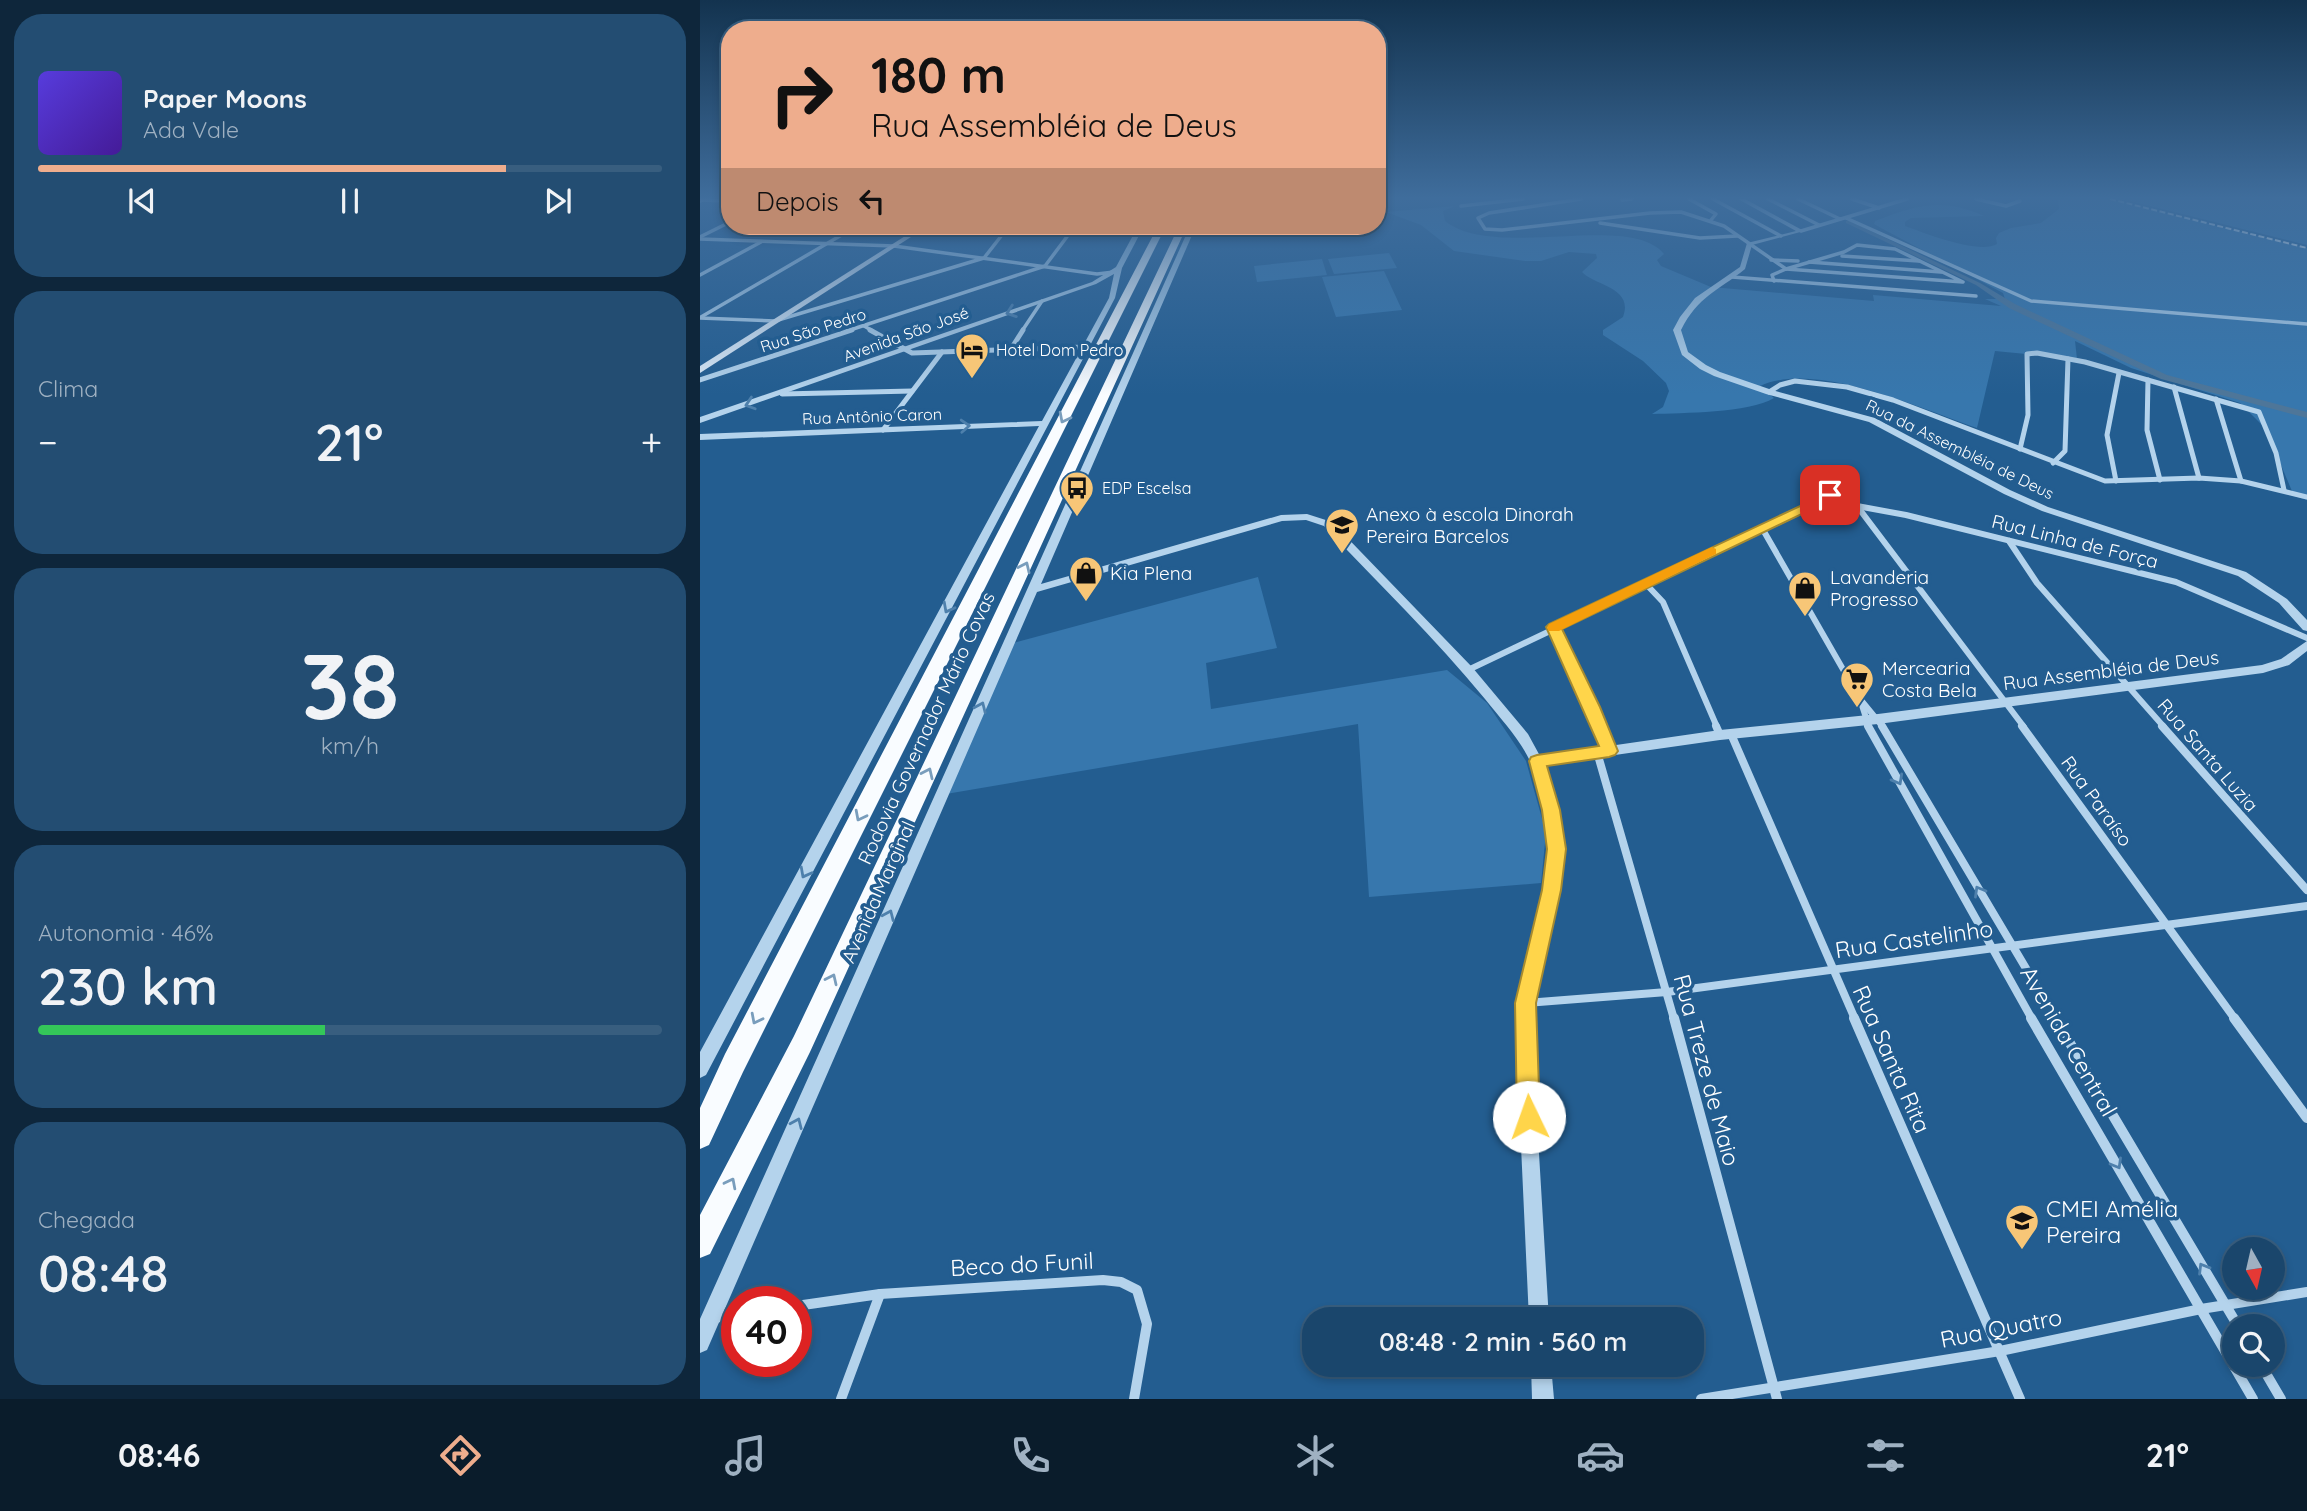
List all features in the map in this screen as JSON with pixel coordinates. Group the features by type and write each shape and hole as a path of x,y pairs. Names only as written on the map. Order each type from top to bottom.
{"main road":[{"path":"700,370 865,264"},
{"name":"Rodovia Governador Mário Covas","path":"700,1136 740,1051 1142,264"},
{"name":"Rodovia Governador Mário Covas","path":"700,1244 802,1044 1164,264"},
{"path":"1161,271 1168,264"}],"street":[{"path":"700,275 720,264"},
{"path":"700,317 792,264"},
{"path":"700,317 775,321 963,264"},
{"path":"1032,264 1099,276"},
{"path":"700,1069 1112,298 1120,264"},
{"name":"Avenida Marginal","path":"700,1343 1176,264"},
{"path":"1732,277 1744,264"},
{"path":"1777,264 1783,269 1963,282 1930,264"},
{"path":"1774,281 1772,275 1797,264"},
{"path":"1832,264 1945,272"},
{"path":"1948,264 2031,301 2307,324"},
{"name":"Rua São Pedro","path":"700,380 1045,266"},
{"name":"Avenida São José","path":"700,422 1042,302 1117,270"},
{"path":"1732,277 1976,296"},
{"name":"Rua da Assembléia de Deus","path":"1732,277 1696,298 1685,312 1677,330 1685,353 1703,367 1769,391 1872,420 2007,492 2045,509 2242,574 2283,601 2307,626"},
{"path":"1011,349 1042,302"},
{"path":"864,326 903,350 942,352 1085,347"},
{"path":"883,430 942,352"},
{"path":"2020,449 2030,392 2027,354 2037,353 2174,387 2261,414 2276,453 2284,490"},
{"path":"2053,463 2061,456 2066,444 2068,359"},
{"path":"2116,481 2107,435 2119,373"},
{"path":"1769,391 1776,384 1791,380 1838,385 1893,400 2105,481 2199,478 2241,481 2307,496"},
{"path":"2148,380 2147,430 2161,480"},
{"path":"2174,387 2199,478"},
{"path":"782,394 912,391"},
{"path":"2217,399 2225,437 2241,481"},
{"name":"Rua Antônio Caron","path":"700,437 1046,423"},
{"name":"Rua Linha de Força","path":"1762,528 1830,495 1843,495 1857,506 1906,514 2176,582 2217,597 2307,638"},
{"name":"Rua Paraíso","path":"1857,506 2006,703 2307,1118"},
{"path":"1034,589 1274,520 1293,517 1317,519 1328,524 1468,670 1523,737 1537,761 1551,810 1556,849 1556,869 1525,1003 1524,1037 1538,1307"},
{"path":"1468,670 1762,528"},
{"name":"Avenida Central","path":"1762,528 1860,699 1990,948 2253,1399"},
{"name":"Rua Santa Luzia","path":"2009,541 2037,583 2307,890"},
{"name":"Rua Santa Rita","path":"1646,583 1663,602 1726,735 2020,1399"},
{"name":"Rua Treze de Maio","path":"1554,627 1592,707 1775,1393"},
{"name":"Rua Assembléia de Deus","path":"1537,761 2275,667 2307,645"},
{"name":"Avenida Central","path":"1860,699 2011,945 2230,1314"},
{"name":"Rua Castelinho","path":"1525,1003 1667,992 2307,906"},
{"name":"Beco do Funil","path":"812,1304 880,1294 1103,1280 1121,1282 1137,1290 1147,1324 1134,1399"},
{"name":"Rua Quatro","path":"1701,1399 1775,1393 2000,1351 2201,1309 2307,1292"},
{"path":"841,1399 880,1294"},
{"path":"710,1319 721,1317"},
{"path":"1542,1377 1543,1399"},
{"path":"2268,1377 2281,1399"}],"shaded area":[{"path":"1324,264 1327,275 1257,282 1254,266"},
{"path":"1330,264 1395,264 1397,268 1334,274"},
{"path":"1590,264 1660,264 1711,287 1874,301 1873,295 2001,306 1985,299 2005,299 2003,293 1949,264 2307,264 2307,500 2294,496 2266,429 2240,403 2131,368 2075,341 2077,359 1995,351 1977,428 1868,390 1810,379 1783,380 1760,386 1774,398 1749,407 1652,414 1663,407 1669,391 1666,383 1643,361 1603,335 1603,330 1623,317 1623,299 1612,288 1582,272"},
{"path":"1384,271 1402,310 1336,317 1322,277"},
{"path":"1258,577 1277,648 1206,663 1211,709 1447,670 1487,703 1526,761 1546,833 1541,883 1369,897 1358,724 946,794 1013,643"}],"waterway":[{"path":"1937,264 1978,284 2012,306 2164,377 2307,415"}],"slow traffic":[{"path":"1554,628 1712,552"}],"place":[{"name":"Hotel Dom Pedro","path":"972,380"},
{"name":"EDP Escelsa","path":"1077,518"},
{"name":"Anexo à escola Dinorah Pereira Barcelos","path":"1342,555"},
{"name":"Kia Plena","path":"1086,603"},
{"name":"Lavanderia Progresso","path":"1805,618"},
{"name":"Mercearia Costa Bela","path":"1857,709"},
{"name":"CMEI Amélia Pereira","path":"2022,1251"}],"route":[{"path":"1529,1117 1524,1037 1525,1003 1556,869 1551,810 1537,761 1609,751 1592,707 1554,627 1830,495"}]}
